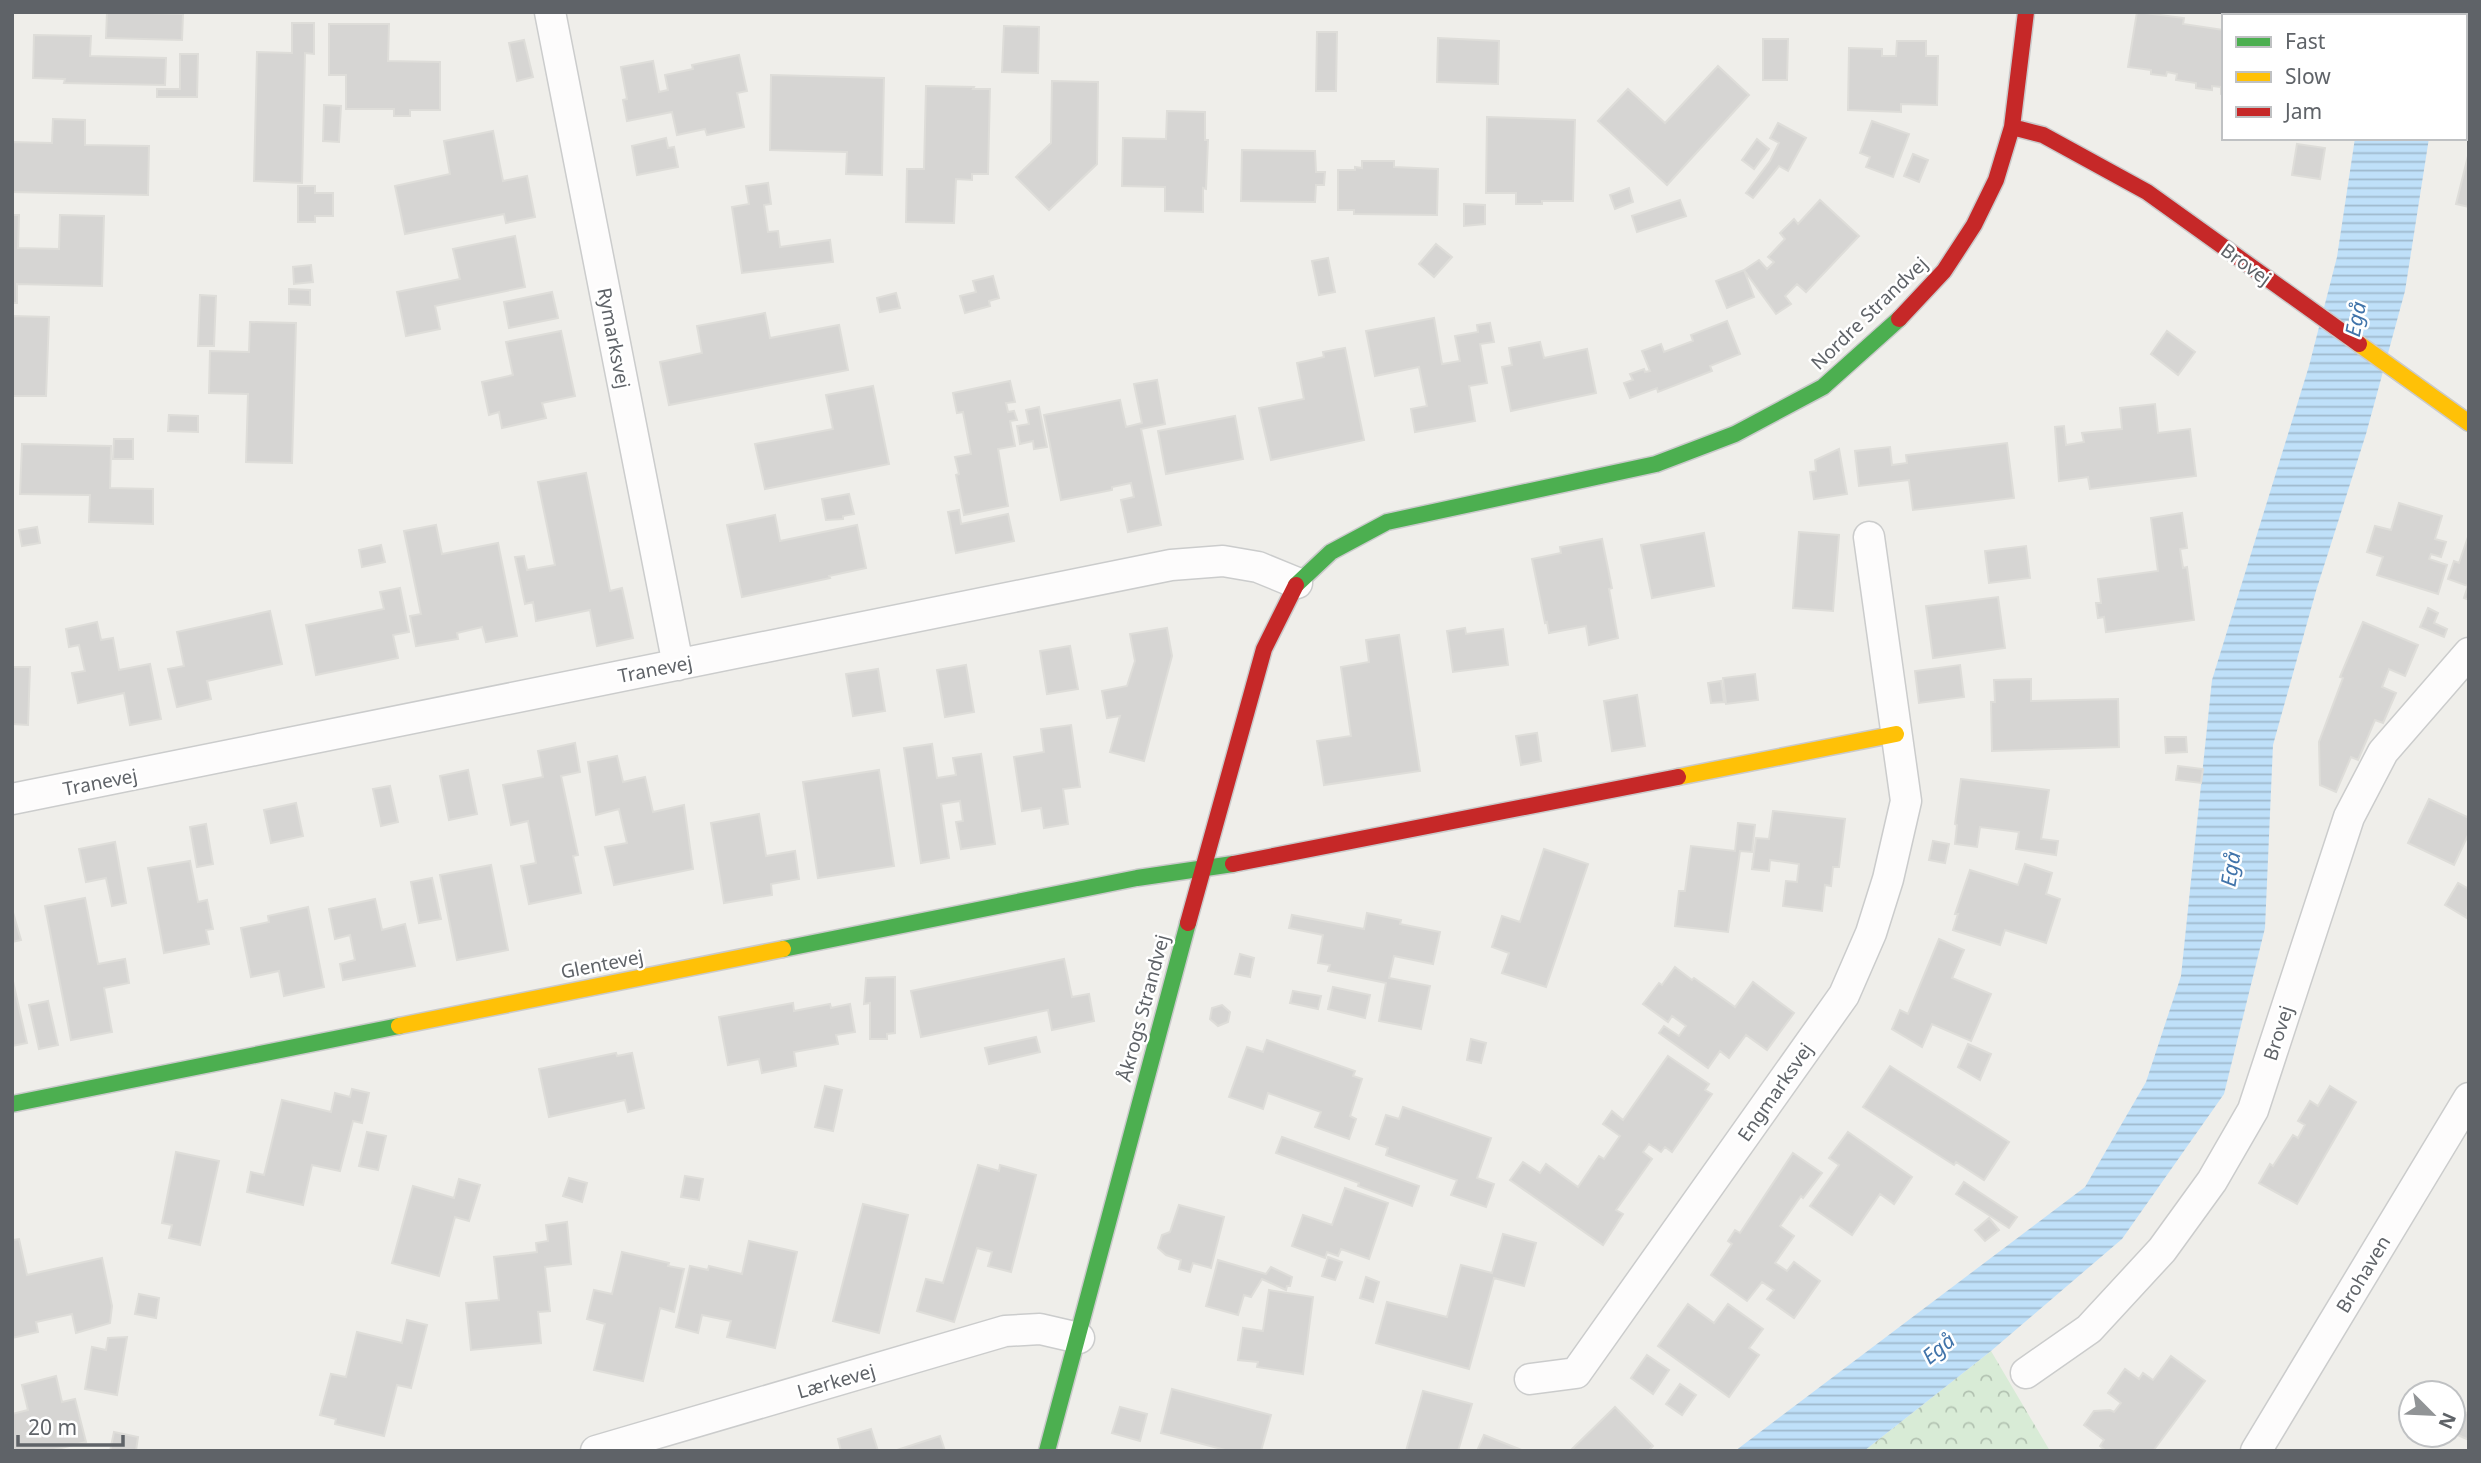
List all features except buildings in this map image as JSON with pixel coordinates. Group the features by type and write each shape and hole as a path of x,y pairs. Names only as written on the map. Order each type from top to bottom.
{"street":[{"name":"Rymarksvej","path":"550,12 678,665"},
{"name":"Nordre Strandvej","path":"1297,583 1331,552 1387,522 1656,464 1735,434 1823,387 1890,328 1944,271 1974,225 1997,180 2012,127 2026,12"},
{"name":"Brovej","path":"2012,127 2043,135 2147,192 2469,423"},
{"name":"Engmarksvej","path":"1530,1379 1576,1373 1844,995 1871,933 1888,879 1906,801 1869,537"},
{"name":"Tranevej","path":"12,799 1171,565 1223,561 1258,567 1297,583"},
{"name":"Åkrogs Strandvej","path":"1047,1451 1202,870 1264,649 1297,583"},
{"name":"Brovej","path":"2026,1373 2089,1329 2162,1250 2212,1181 2253,1110 2349,817 2383,752 2469,653"},
{"path":"1202,870 1896,734"},
{"name":"Glentevej","path":"12,1104 1137,878 1202,870"},
{"name":"Brohaven","path":"2256,1451 2469,1098"},
{"name":"Lærkevej","path":"596,1451 1005,1331 1040,1329 1079,1338"}],"green space":[{"path":"1991,1351 2050,1451 1864,1451"}],"water":[{"name":"Egå","path":"2355,140 2429,140 2405,291 2366,434 2316,591 2273,745 2265,928 2224,1094 2122,1239 1991,1351 1864,1451 1735,1451 2085,1187 2146,1082 2181,976 2212,680 2309,366 2337,257"}],"traffic: fast":[{"path":"1296,585 1331,552 1387,522 1656,464 1735,434 1823,387 1899,319"},
{"path":"783,949 1137,878 1233,864"},
{"path":"1047,1451 1188,923"},
{"path":"12,1104 399,1026"}],"traffic: slow":[{"path":"2359,344 2469,423"},
{"path":"1678,777 1896,734"},
{"path":"399,1026 783,949"}],"traffic: jam":[{"path":"1899,319 1944,271 1974,225 1996,180 2012,127 2026,12"},
{"path":"2012,127 2043,135 2147,192 2359,344"},
{"path":"1188,923 1264,649 1296,585"},
{"path":"1233,864 1678,777"}]}
